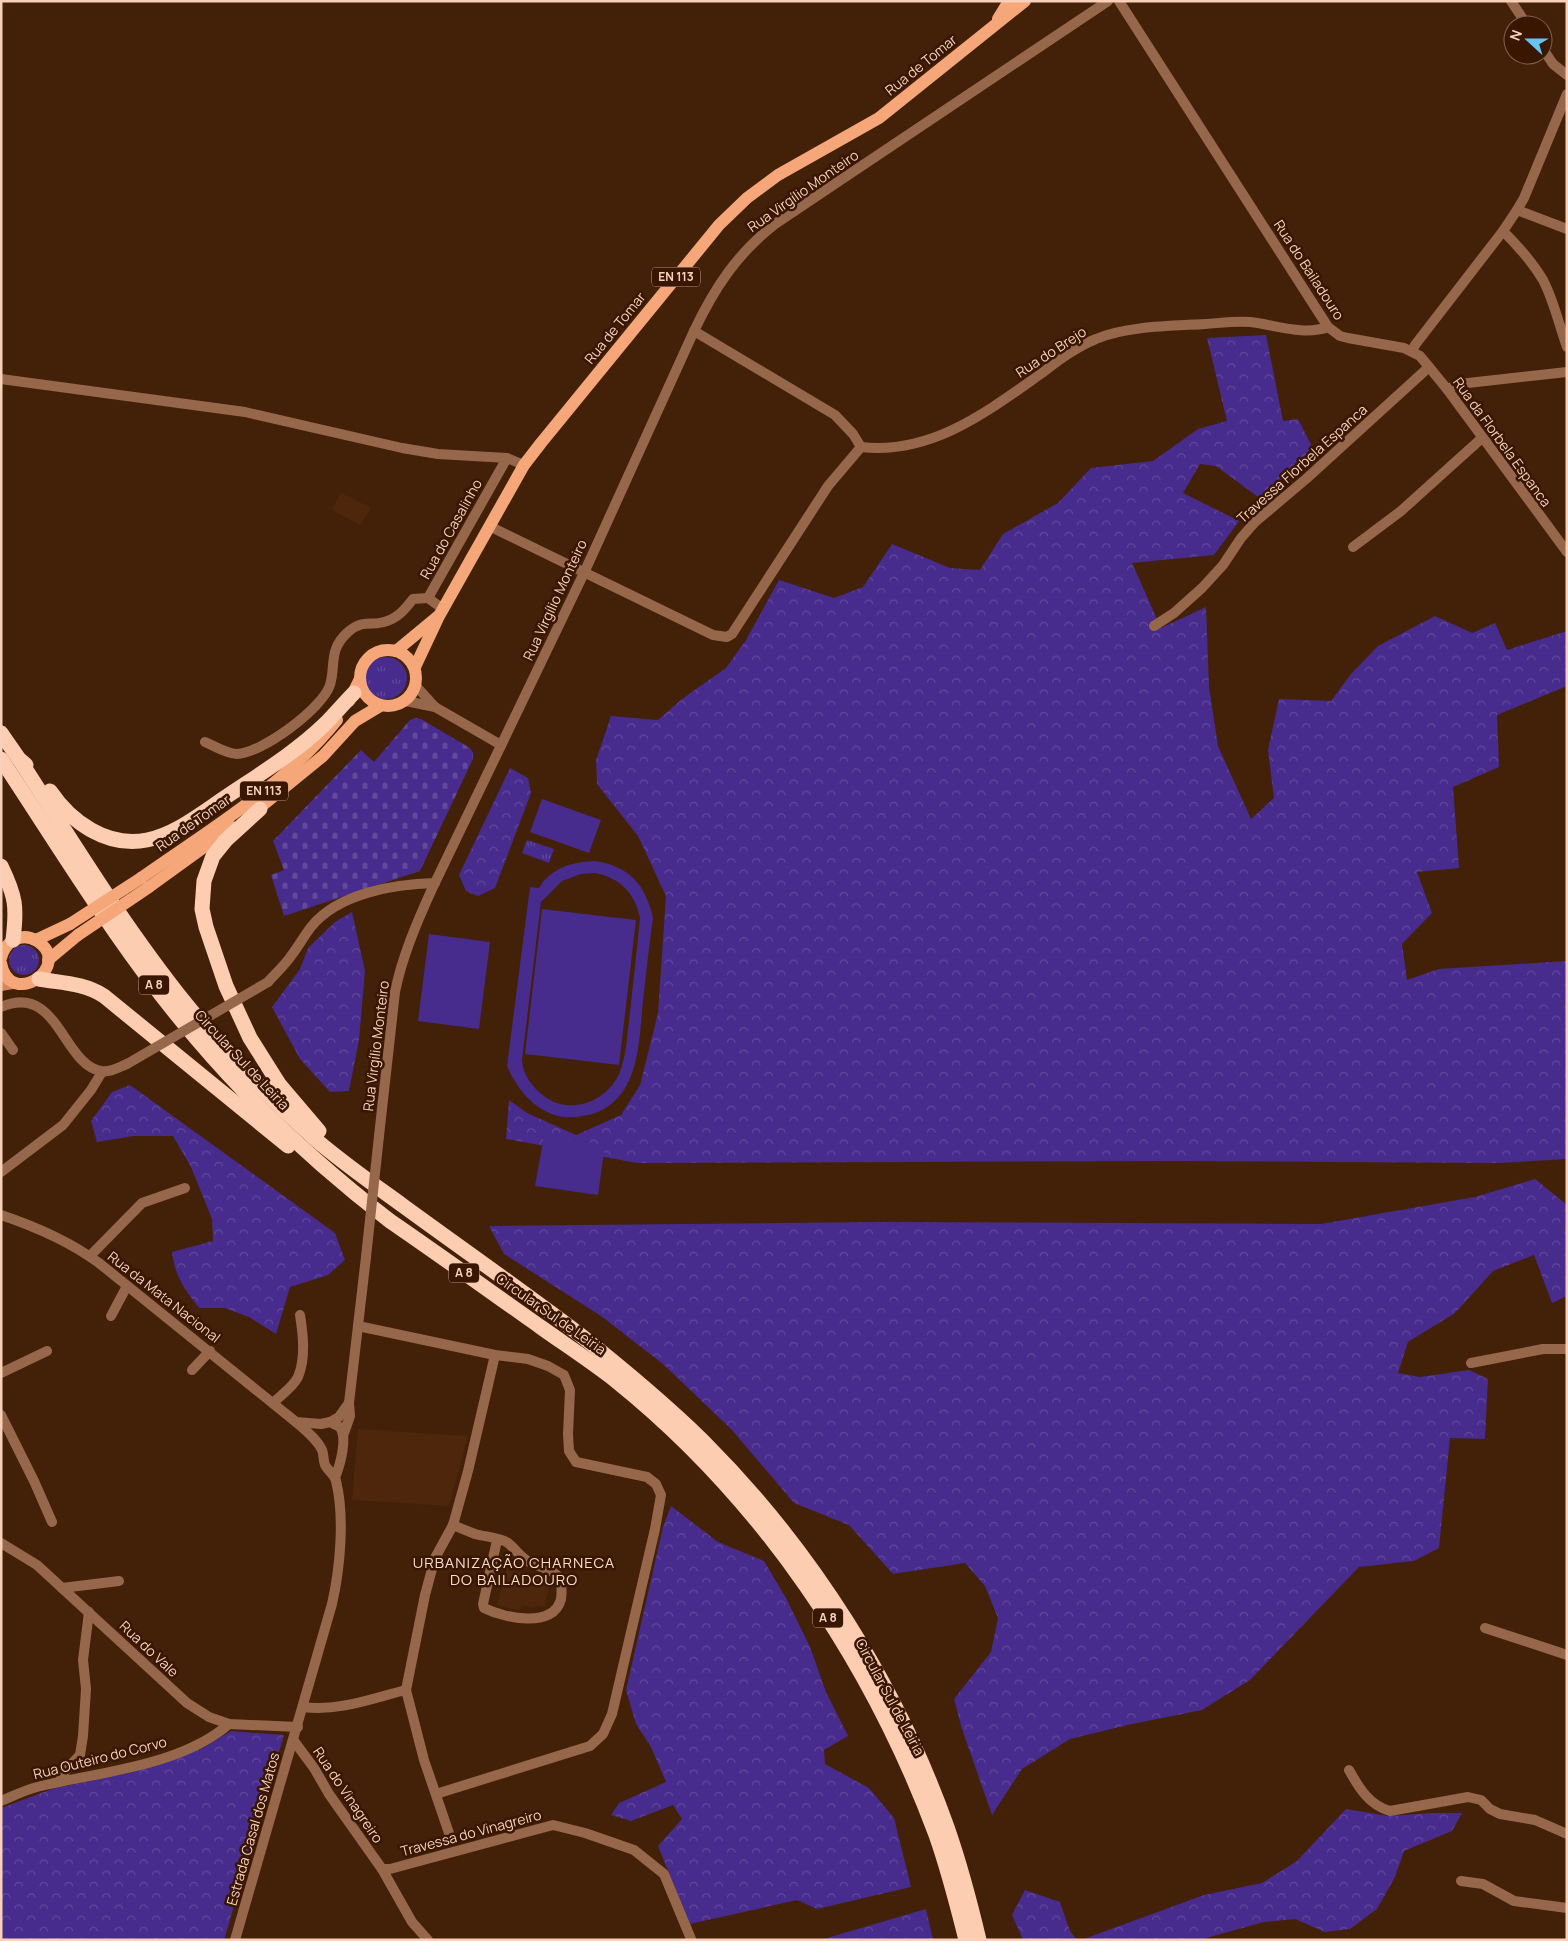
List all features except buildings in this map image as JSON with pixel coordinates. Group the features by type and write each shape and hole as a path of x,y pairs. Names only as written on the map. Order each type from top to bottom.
{"highway":[{"path":"19,759 41,777 66,811 88,828 113,839 129,842 146,841 163,836 196,817 268,768 325,724 354,693"},
{"name":"A 8","path":"1,732 19,759"},
{"name":"Circular Sul de Leiria","path":"1,759 88,892 150,978 196,1038 247,1093 342,1182 390,1221 615,1380 699,1457 758,1523 815,1598 859,1668 890,1727 936,1836 955,1894 966,1940"},
{"name":"Circular Sul de Leiria","path":"19,759 99,882 185,1003 216,1039 281,1107 317,1141 353,1169 578,1334 646,1389 705,1443 768,1514 806,1562 838,1608 867,1655 898,1712 946,1824 979,1940"},
{"path":"260,808 218,848 209,864 204,881 202,899 206,926 226,986 250,1038 264,1062 279,1084 353,1169"},
{"path":"1,866 15,900 16,911 13,940"},
{"path":"38,979 74,984 97,991 327,1177 342,1182"}],"main road":[{"name":"Rua de Tomar","path":"993,25 1009,1"},
{"name":"Rua de Tomar","path":"414,667 441,612 524,465 702,244 747,198 778,175 879,118 1024,1"},
{"name":"Rua de Tomar","path":"38,979 44,974 48,960 145,882 267,790 329,730 342,714 354,693 365,662 371,656 388,650 396,651 441,612"},
{"path":"396,651 410,660 417,676 416,686 406,700"},
{"path":"360,679 364,694 368,699 380,706"},
{"name":"Rua de Tomar","path":"13,940 27,938 36,940 70,924 145,882 260,808 323,756 355,721 380,706 394,706 406,700"},
{"path":"1,958 7,945 13,940"},
{"path":"36,940 44,949 48,960"},
{"path":"1,963 8,977 18,984"},
{"path":"1,986 25,984 38,979"}],"street":[{"name":"Rua Virgílio Monteiro","path":"344,1433 350,1416 349,1403 397,981 413,932 435,883 584,573 707,303 728,271 746,249 775,224 1108,1"},
{"name":"Rua do Bailadouro","path":"1119,1 1328,327 1340,336 1412,351"},
{"path":"1511,1 1520,15"},
{"path":"1553,64 1567,74"},
{"path":"1412,351 1517,210 1564,107 1567,94"},
{"path":"1517,210 1567,229"},
{"path":"1503,231 1542,278 1567,348"},
{"name":"Rua do Brejo","path":"861,447 882,448 907,444 952,431 980,416 1075,350 1096,339 1113,334 1161,327 1244,322 1309,331 1328,327"},
{"path":"489,526 713,635 727,637 737,628 828,486 861,447 853,434 835,415 694,331"},
{"name":"Rua da Florbela Espanca","path":"1412,351 1420,356 1447,390 1567,552"},
{"name":"Travessa Florbela Espanca","path":"1154,626 1174,613 1202,588 1223,565 1241,538 1255,522 1306,479 1429,367"},
{"path":"1447,390 1459,384 1567,372"},
{"path":"1,379 244,412 402,448 507,458 524,465"},
{"path":"1353,547 1401,511 1482,438"},
{"name":"Rua do Casalinho","path":"441,612 428,598 507,458"},
{"path":"205,742 238,754 261,745 292,727 325,694 330,684 334,653 347,633 366,622 386,622 402,612 413,599 428,598"},
{"path":"416,686 435,707"},
{"path":"406,700 435,707 501,745"},
{"path":"1,1008 20,1002 40,1008 87,1064 102,1072 109,1071 127,1064 268,982 290,958 312,926 335,907 358,896 380,889 407,884 435,883"},
{"path":"1,1033 13,1050"},
{"path":"1,1172 62,1125 91,1090 102,1072"},
{"path":"90,1256 142,1203 184,1188"},
{"name":"Rua da Mata Nacional","path":"1,1215 47,1232 90,1256 274,1402 315,1440 322,1449 325,1465 335,1478"},
{"path":"111,1316 127,1286"},
{"path":"274,1402 297,1378 300,1370 303,1334 300,1315"},
{"path":"358,1326 494,1355 528,1360 548,1366 564,1375 570,1390 569,1451 576,1462 647,1477 656,1484 661,1496 656,1529 612,1714 603,1734 590,1746 436,1794"},
{"path":"1471,1363 1543,1349 1567,1350"},
{"path":"1,1373 48,1351"},
{"path":"192,1370 210,1351"},
{"path":"451,1839 424,1760 406,1690 421,1613 435,1558 453,1525 468,1471 494,1355"},
{"path":"315,1440 315,1432 325,1423 339,1417 349,1403"},
{"path":"1,1415 52,1522"},
{"path":"296,1422 337,1424 344,1433"},
{"name":"Rua da Mata Nacional","path":"298,1727 336,1584 340,1534 335,1478 341,1457 344,1433"},
{"path":"322,1449 326,1451 335,1450 342,1444"},
{"path":"453,1525 475,1534 507,1542 520,1557 558,1576 561,1584 561,1600 559,1606 549,1615 535,1620 484,1608 485,1591 497,1540"},
{"name":"Rua do Vale","path":"1,1543 36,1565 187,1703 209,1717 229,1724 298,1727"},
{"path":"62,1588 119,1581"},
{"path":"59,1782 66,1770 80,1755 86,1689 83,1660 89,1612"},
{"path":"1485,1628 1567,1655"},
{"path":"303,1707 316,1709 342,1706 406,1690"},
{"name":"Rua Outeiro do Corvo","path":"1,1801 35,1788 146,1764 198,1746 218,1734 229,1724"},
{"name":"Estrada Casal dos Matos","path":"235,1940 298,1727"},
{"name":"Rua do Vinagreiro","path":"294,1741 382,1869 412,1922 428,1940"},
{"path":"1349,1770 1359,1787 1370,1800 1381,1808 1390,1811 1468,1797 1481,1800 1494,1812 1535,1820 1567,1834"},
{"name":"Travessa do Vinagreiro","path":"382,1869 390,1869 553,1825 585,1833 634,1850 664,1874 691,1940"},
{"path":"1461,1881 1483,1884 1514,1901 1567,1908"}],"shaded area":[{"path":"341,493 371,508 360,525 332,510"},
{"path":"358,1429 468,1436 449,1506 352,1500"},
{"path":"507,1569 551,1580 544,1608 536,1605 535,1608 522,1605 520,1611 497,1605"}],"green space":[{"path":"1266,335 1283,421 1298,419 1317,456 1265,502 1216,466 1200,464 1183,493 1239,521 1214,555 1132,563 1161,628 1206,607 1209,687 1218,746 1251,819 1274,798 1268,750 1279,699 1331,701 1351,674 1378,646 1435,616 1472,633 1495,623 1507,650 1567,631 1567,686 1497,715 1499,767 1453,787 1459,868 1417,872 1432,913 1402,944 1407,980 1439,969 1567,961 1567,1159 1500,1163 1175,1161 637,1163 506,1139 509,1100 527,1113 576,1135 621,1115 640,1085 658,1013 666,896 638,836 597,784 596,760 611,716 658,720 682,699 726,668 746,640 779,580 834,598 863,587 892,544 950,568 980,570 1003,534 1058,503 1091,468 1153,461 1198,429 1227,421 1207,338"},
{"path":"386,657 401,663 407,678 401,693 386,699 371,693 365,678 371,663"},
{"path":"421,719 470,748 473,753 473,759 420,871 284,916 271,875 284,870 273,841 361,750 374,762 410,720"},
{"path":"510,768 528,778 531,793 495,888 478,896 466,891 459,875"},
{"path":"542,799 601,820 589,853 530,832"},
{"path":"527,840 554,849 549,863 522,853"},
{"path":"595,861 617,867 634,879 646,896 653,918 638,1049 630,1079 622,1093 612,1104 590,1115 564,1117 545,1111 529,1099 516,1084 507,1066 530,887 539,888 556,870 571,864","holes":["595,873 604,875 625,888 634,901 640,918 625,1052 619,1074 608,1090 591,1101 582,1104 562,1104 552,1101 536,1089 525,1073 522,1060 541,902 562,881 581,874"]},
{"path":"542,909 636,920 619,1065 525,1054"},
{"path":"352,912 365,971 359,1040 349,1091 330,1092 300,1059 272,1007 300,969 308,948 335,922"},
{"path":"429,934 490,942 479,1029 418,1021"},
{"path":"24,945 35,949 39,960 35,971 24,975 13,971 9,960 13,949"},
{"path":"130,1085 335,1233 345,1260 328,1275 290,1287 276,1334 249,1317 225,1308 199,1308 181,1282 175,1268 172,1252 213,1241 212,1219 191,1167 173,1136 133,1136 97,1142 91,1121 112,1092"},
{"path":"544,1136 605,1145 598,1195 535,1186"},
{"path":"1535,1179 1567,1205 1567,1296 1552,1303 1534,1255 1493,1271 1455,1313 1408,1342 1398,1373 1420,1377 1469,1370 1488,1379 1485,1439 1450,1438 1439,1548 1414,1561 1359,1567 1250,1680 1202,1710 1070,1739 1022,1769 992,1815 962,1729 954,1699 991,1652 998,1618 985,1586 965,1563 893,1574 849,1525 794,1503 732,1430 663,1364 601,1316 504,1254 489,1226 881,1222 1321,1224 1475,1197"},
{"path":"671,1506 718,1542 764,1561 786,1598 810,1647 826,1692 848,1736 824,1750 825,1764 869,1788 894,1818 911,1887 817,1909 797,1900 690,1924 658,1846 682,1819 673,1805 631,1821 611,1815 619,1803 666,1782 651,1747 636,1724 626,1690 663,1527"},
{"path":"231,1731 284,1735 224,1940 1,1940 1,1808 52,1789 133,1772 165,1762 203,1748"},
{"path":"1346,1809 1389,1816 1462,1813 1452,1831 1404,1851 1395,1877 1377,1909 1350,1929 1325,1932 1295,1919 1264,1922 1199,1940 1081,1940 1204,1895 1262,1883 1297,1861"},
{"path":"1025,1890 1060,1902 1070,1931 1077,1940 1023,1940 1012,1915"},
{"path":"926,1909 933,1940 820,1940"}],"district":[{"name":"URBANIZAÇÃO CHARNECA DO BAILADOURO","path":"514,1572"}]}
